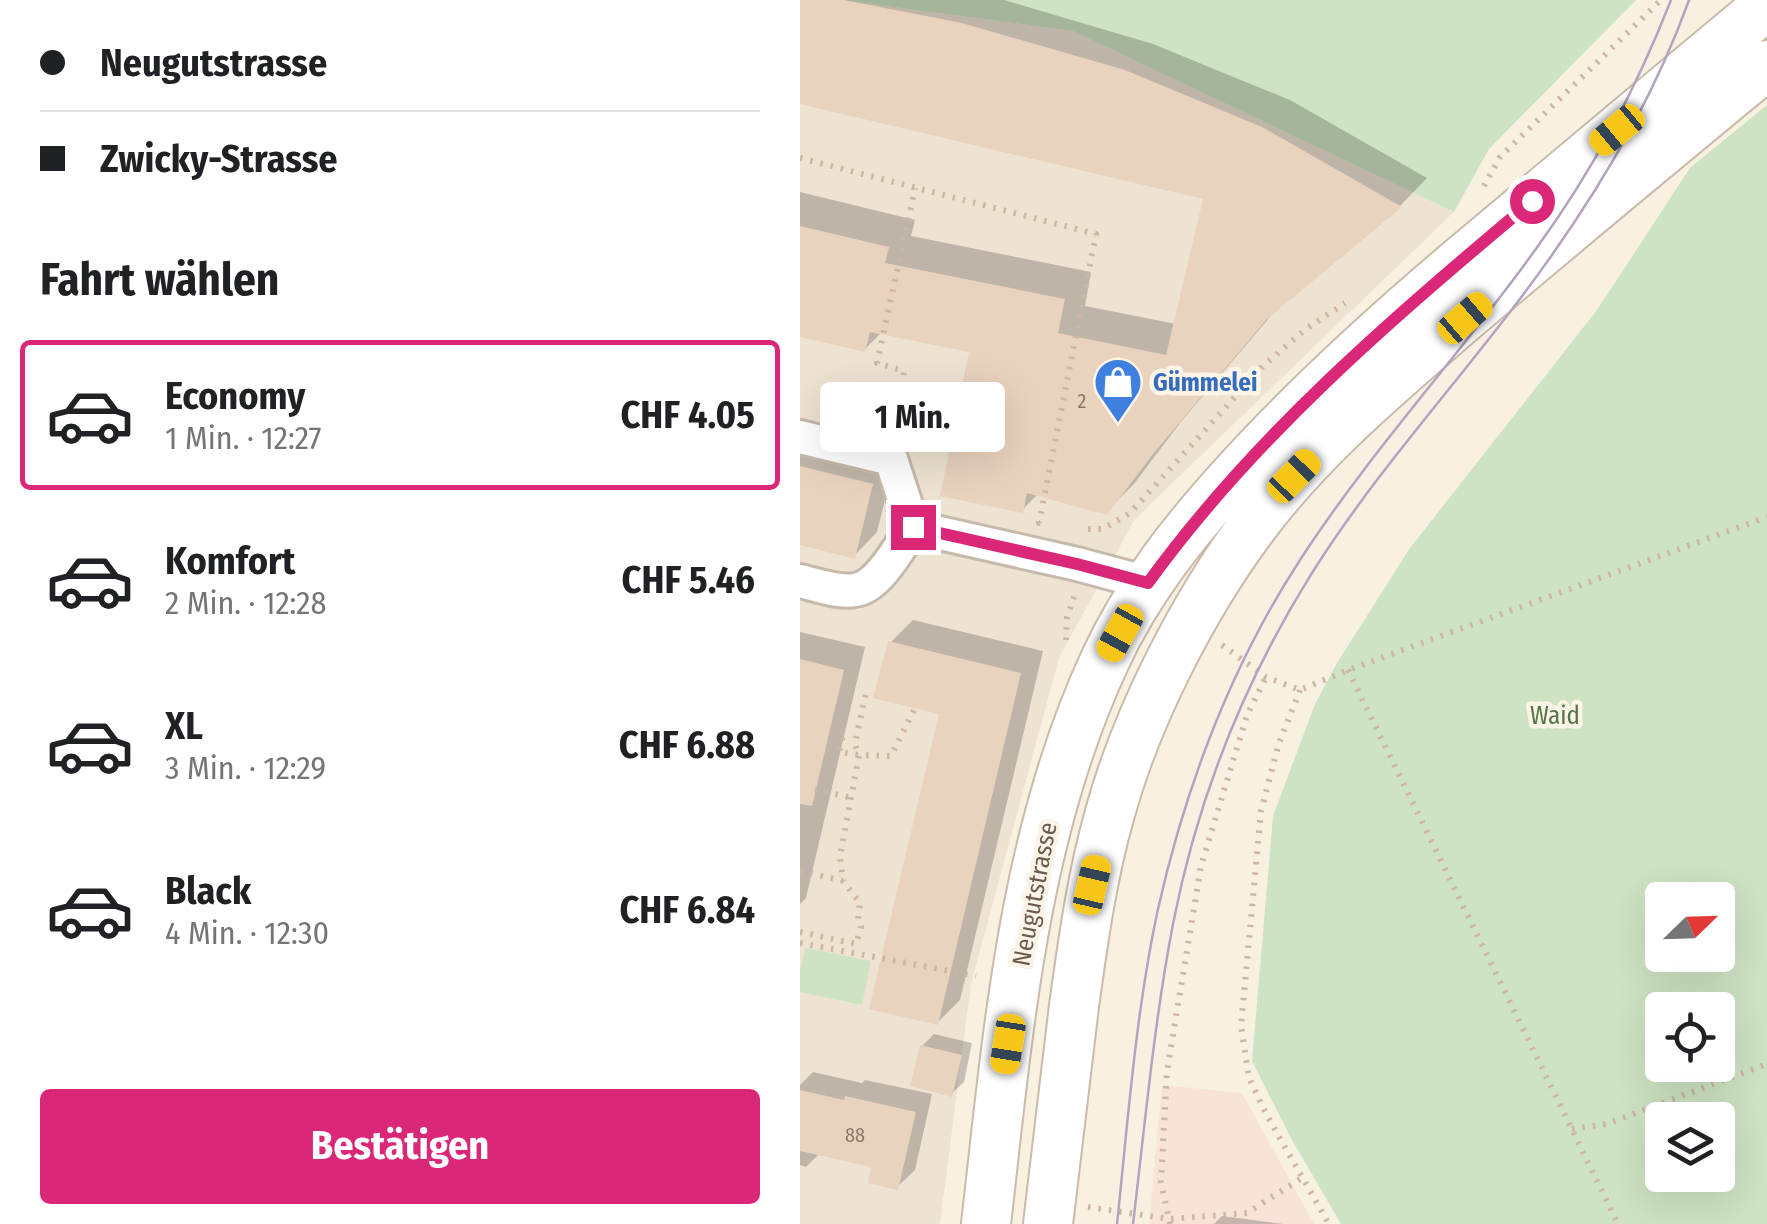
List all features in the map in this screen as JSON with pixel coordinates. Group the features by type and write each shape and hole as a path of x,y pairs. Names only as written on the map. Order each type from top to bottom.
{"main road":[{"name":"Neugutstrasse","path":"986,1224 1002,1078 1040,850 1076,728 1106,658 1148,583 1201,514 1284,422 1376,334 1767,5"},
{"path":"1062,1215 1087,911 1102,843 1139,733 1196,613 1256,522 1335,434 1509,279 1767,65"},
{"path":"1148,583 1196,613"}],"street":[{"path":"800,437 891,459 913,527"},
{"path":"913,527 1148,583"},
{"path":"800,581 838,590 856,590 873,584 913,527"}],"path":[{"path":"1482,243 1483,190 1500,157 1662,0"},
{"path":"800,158 1096,234 1039,523"},
{"path":"891,459 904,371 877,362 916,188"},
{"path":"1102,529 1130,513 1264,366 1306,329 1356,296"},
{"path":"1196,613 1211,638 1266,677 1300,690 1767,517"},
{"path":"1348,670 1618,1224"},
{"path":"1170,1221 1161,1182 1168,1071 1201,866 1247,715 1266,677"},
{"path":"1300,690 1278,743 1261,810 1241,1026 1249,1078 1329,1224"},
{"path":"800,932 856,944 861,927 860,903 843,881 840,857 866,692"},
{"path":"830,728 844,731 838,752 891,756 915,708"},
{"path":"815,789 852,798"},
{"path":"800,872 843,881"},
{"path":"800,943 979,977"},
{"path":"1572,1129 1606,1124 1767,1064"},
{"path":"1062,1215 1170,1221 1246,1213 1302,1178"}],"shaded area":[{"path":"800,0 842,0 1073,31 1454,212 1135,519 1059,658 971,984 940,1224 800,1224"},
{"path":"1162,1085 1242,1093 1314,1224 1149,1224"}],"green space":[{"path":"842,0 1636,0 1489,149 1454,212 1073,31"},
{"name":"Waid","path":"1767,105 1767,1224 1341,1224 1252,1061 1273,816 1315,704 1410,548 1597,310 1690,168"},
{"path":"805,948 871,961 862,1005 800,992"}],"building":[{"path":"800,0 844,0 962,23 1125,70 1262,127 1402,207 1267,319 1107,515 1027,493 1023,513 940,496 969,352 870,332 865,352 800,337 800,226 889,247 885,263 1065,299 1058,333 1166,355 1203,199 800,104"},
{"path":"800,466 873,484 855,559 800,545"},
{"path":"888,641 1021,673 938,1025 869,1009 939,714 873,698"},
{"path":"800,659 844,670 812,806 800,804"},
{"path":"920,1045 962,1055 952,1097 910,1086"},
{"path":"800,1090 916,1112 898,1190 868,1183 871,1167 800,1151"}],"tram line":[{"path":"1117,1224 1138,1026 1158,909 1182,817 1232,684 1275,600 1328,519 1509,286 1577,188 1628,96 1671,0"},
{"path":"1133,1224 1155,1036 1173,924 1195,832 1245,698 1288,614 1335,538 1513,308 1590,199 1655,82 1689,0"}],"place":[{"name":"Gümmelei","path":"1118,424"}],"route":[{"path":"913,527 1148,583 1201,514 1306,401 1418,296 1532,201"}]}
